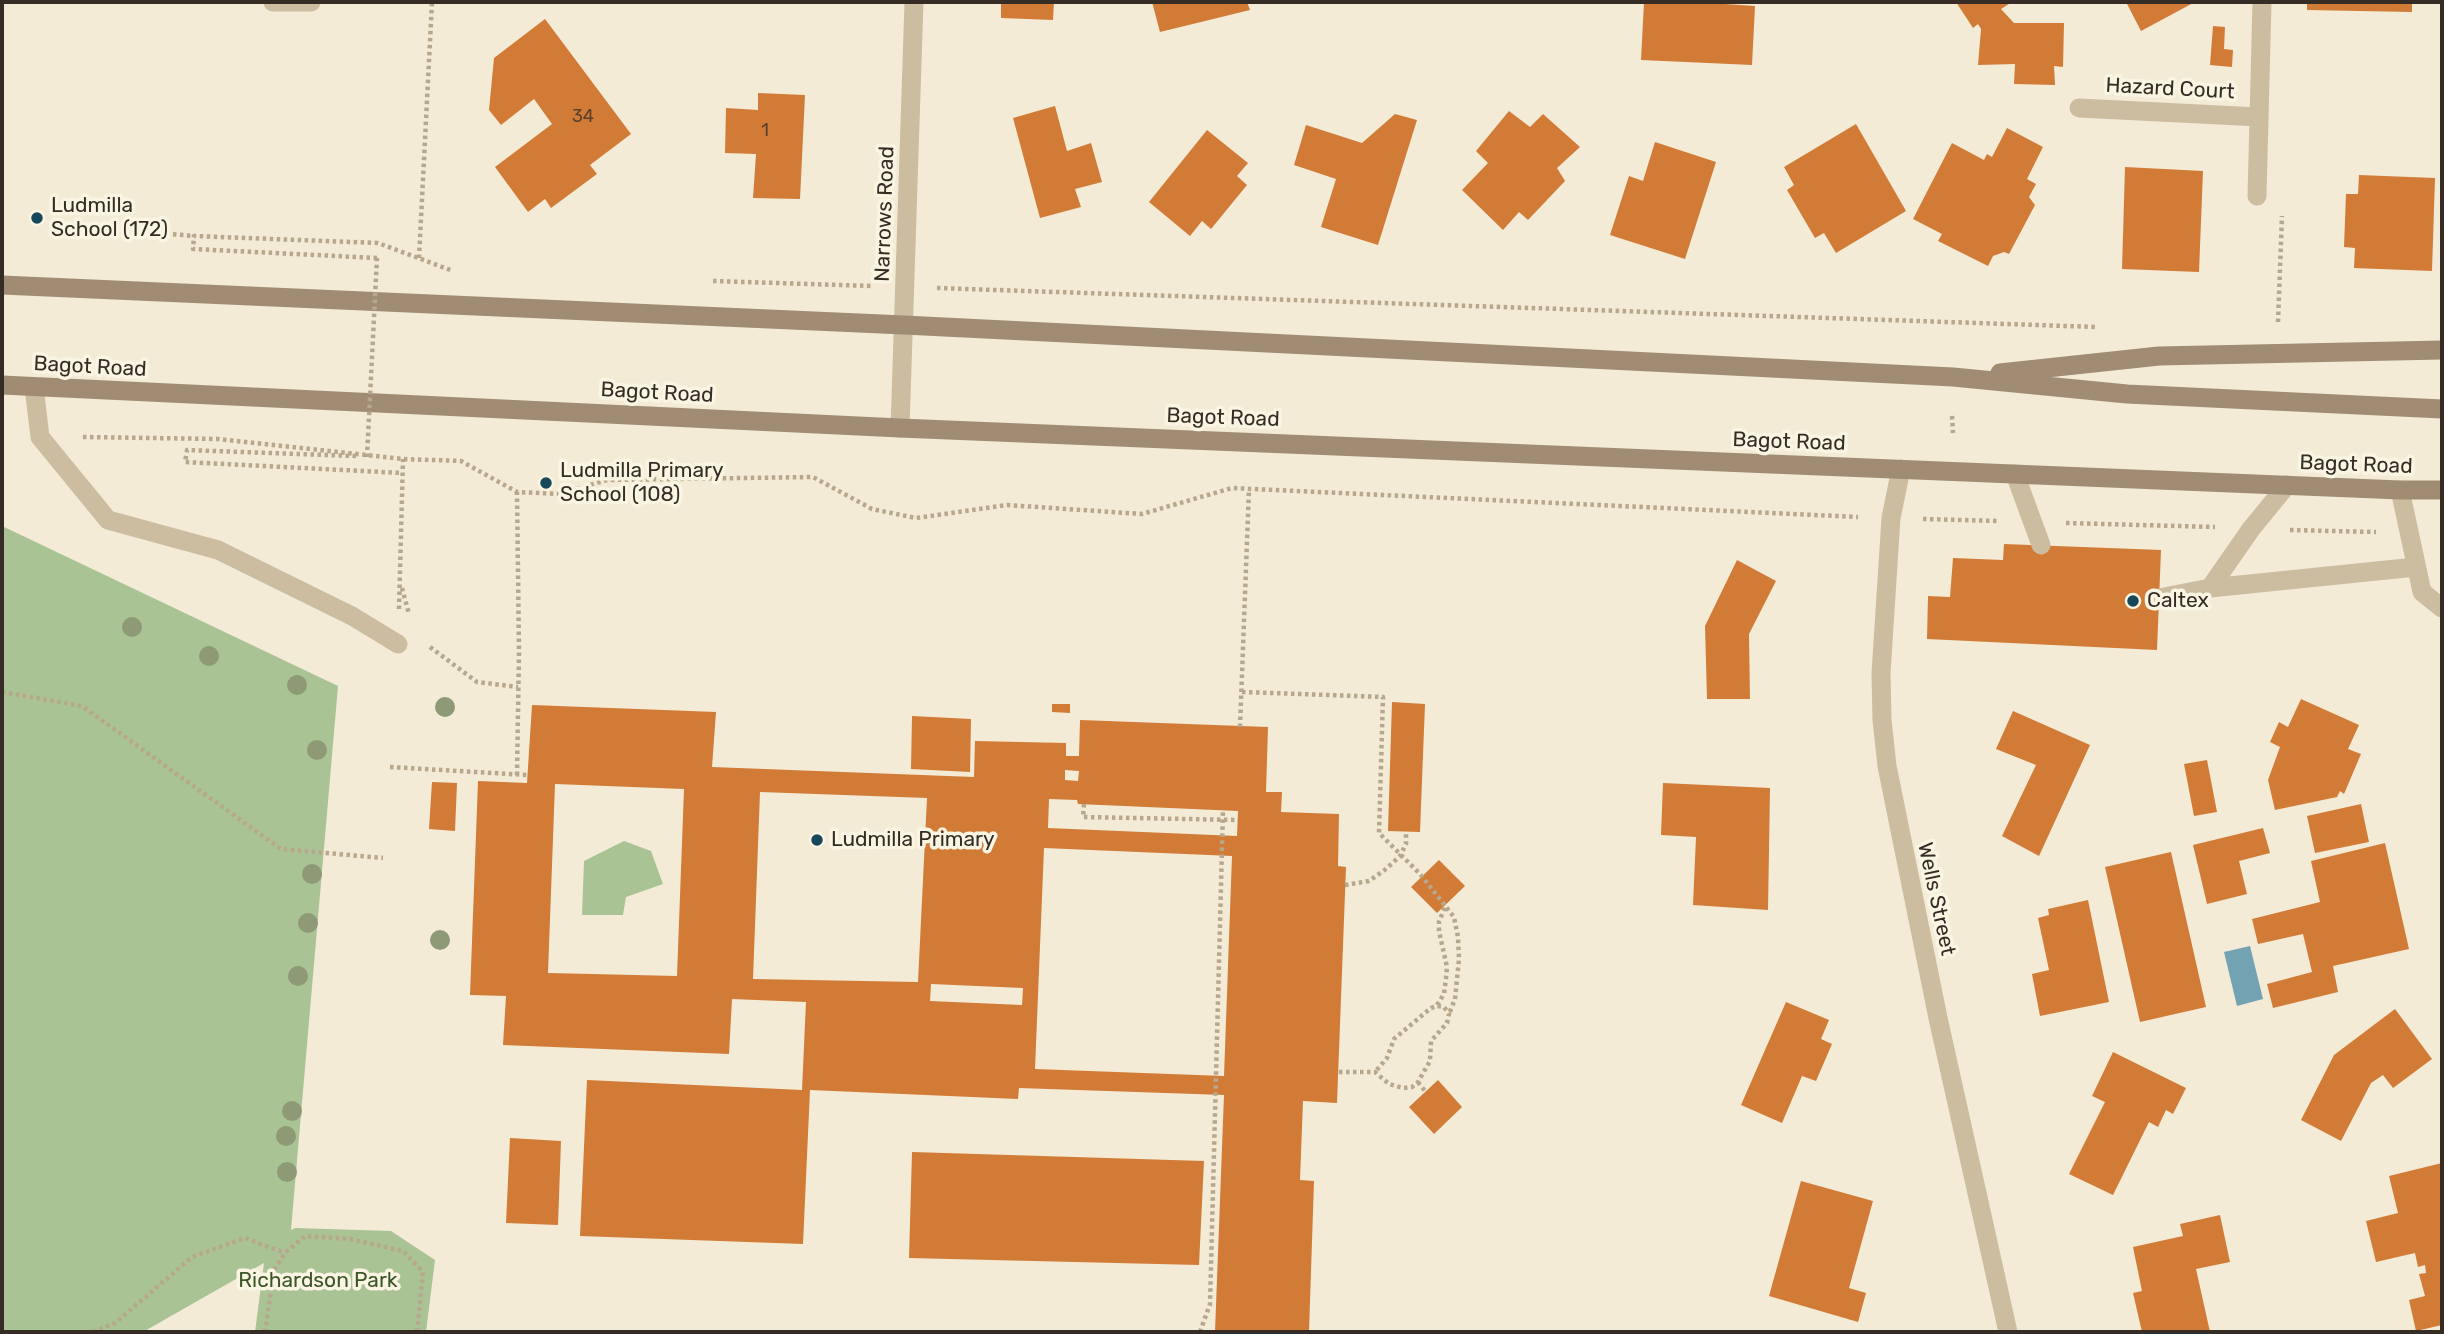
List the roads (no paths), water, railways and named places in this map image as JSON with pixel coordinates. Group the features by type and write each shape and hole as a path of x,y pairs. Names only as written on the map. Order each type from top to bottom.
{"main road":[{"path":"2,285 904,325 1960,378 2127,394 2442,409"},
{"path":"1960,378 2160,356 2442,350"},
{"name":"Bagot Road","path":"2,385 900,428 2442,490"}],"street":[{"path":"273,2 311,2"},
{"name":"Narrows Road","path":"900,428 914,2"},
{"name":"Hazard Court","path":"2257,196 2262,2"},
{"name":"Hazard Court","path":"2079,108 2259,117"},
{"path":"34,387 40,437 108,520 218,551 352,616 398,644"},
{"name":"Wells Street","path":"1900,469 1891,518 1881,673 1887,766 2007,1332"},
{"path":"2015,474 2040,545"},
{"path":"2210,588 2251,529 2287,485"},
{"path":"2400,490 2407,533 2422,592 2442,608"},
{"path":"2159,598 2210,588 2416,567"}],"water":[{"path":"2250,946 2263,999 2237,1006 2224,952"}],"place":[{"name":"Ludmilla School (172)","path":"37,218"},
{"name":"Ludmilla Primary School (108)","path":"546,483"},
{"name":"Caltex","path":"2133,601"},
{"name":"Ludmilla Primary","path":"817,840"}],"park label":[{"name":"Richardson Park","path":"318,1281"}]}
